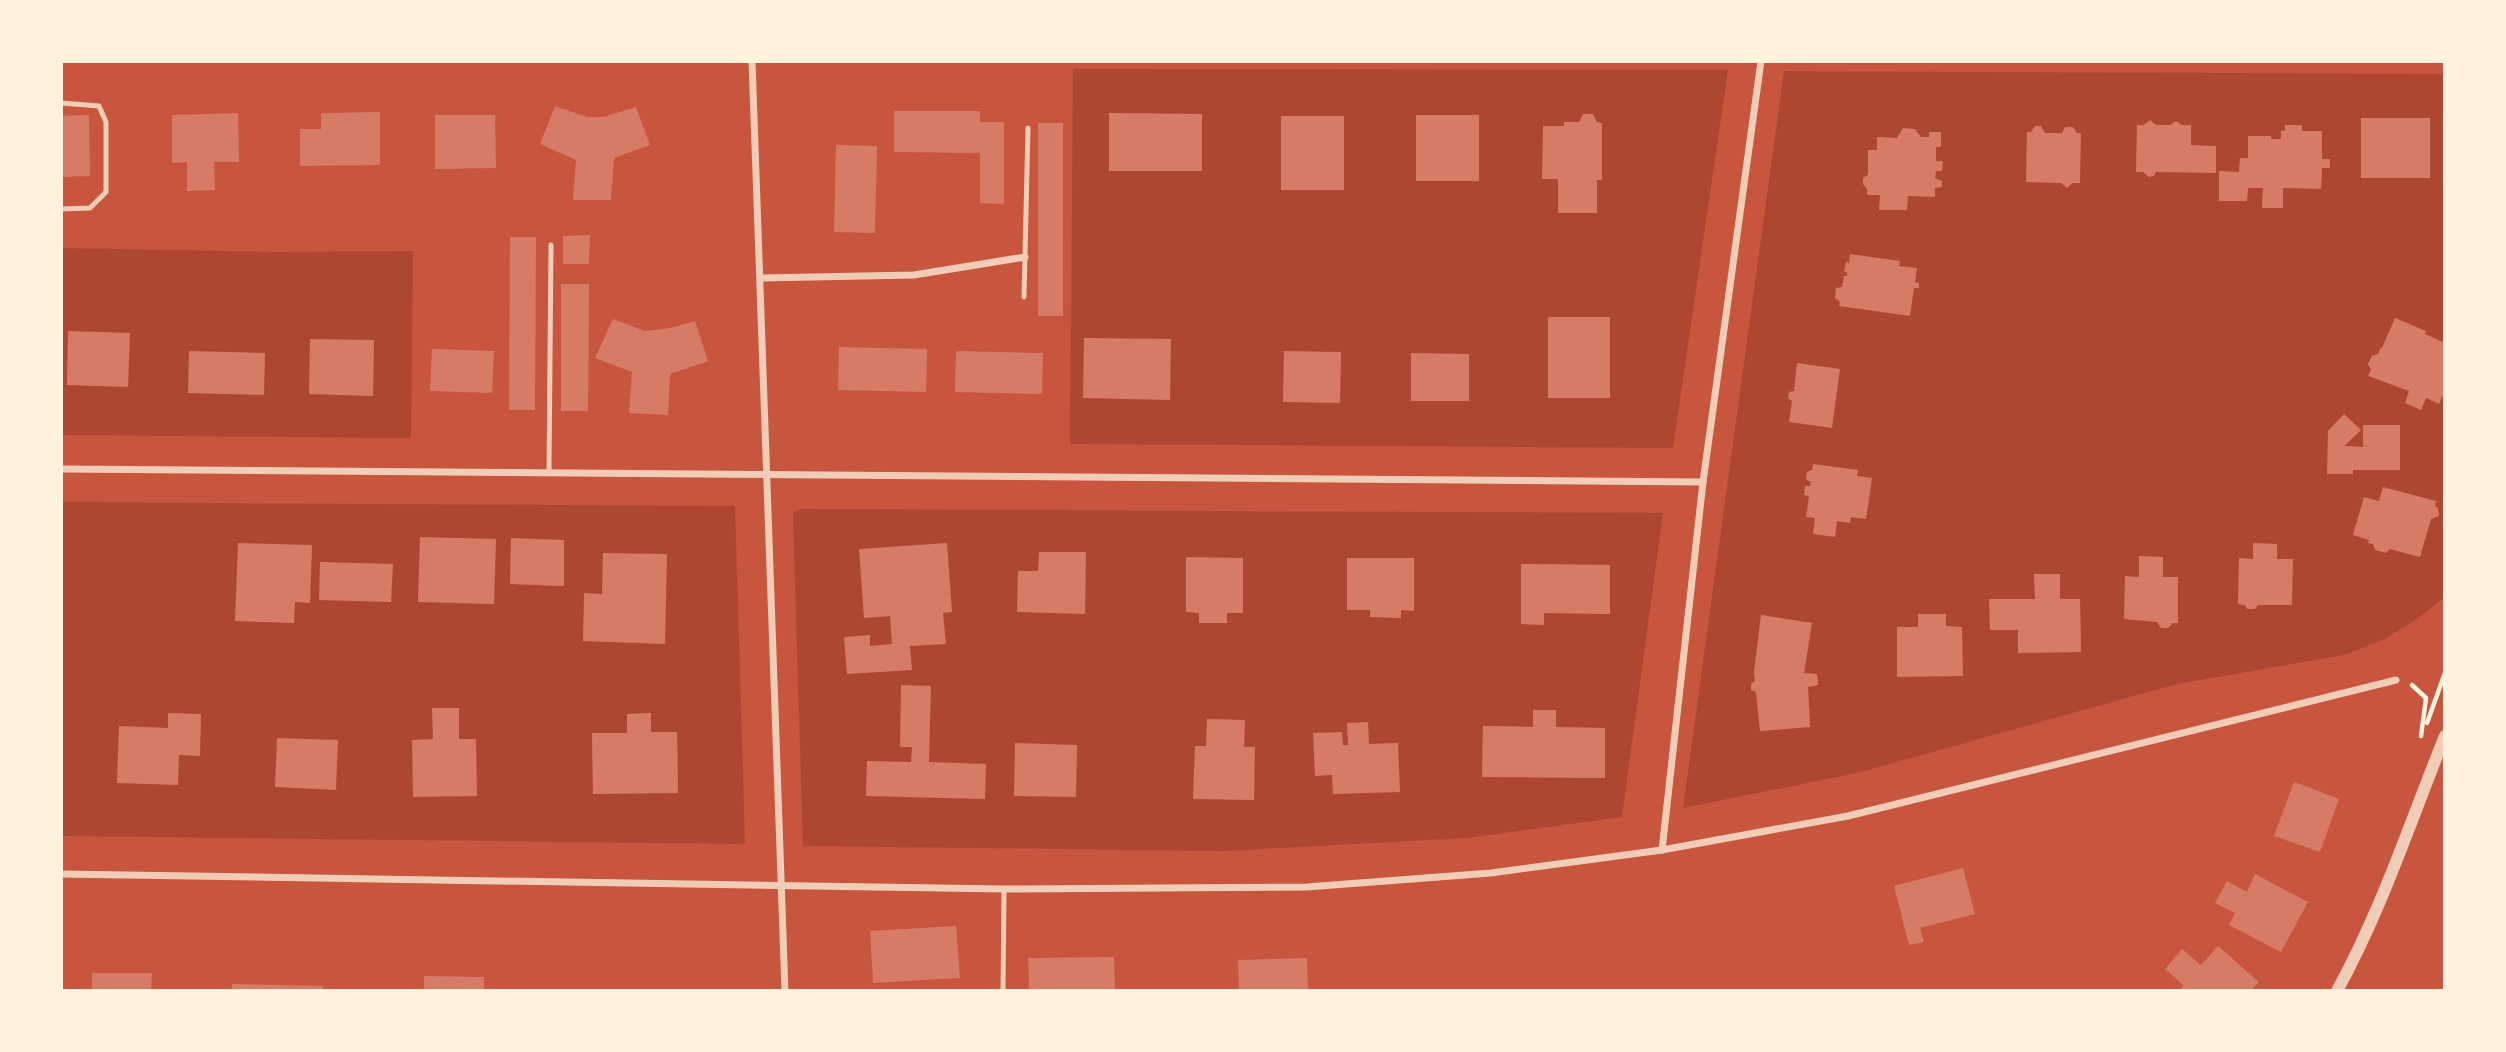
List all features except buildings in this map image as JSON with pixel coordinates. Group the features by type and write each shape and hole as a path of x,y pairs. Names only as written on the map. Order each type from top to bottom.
{"street":[{"path":"752,61 785,991"},
{"path":"1662,850 1703,482 1761,61"},
{"path":"761,278 914,275 1025,257"},
{"path":"61,469 1703,482"},
{"path":"61,874 1004,889 1307,887 1491,873 1662,850 1847,816 2396,680"},
{"path":"2337,991 2359,950 2391,878 2445,736"}],"lane":[{"path":"61,103 99,106 106,122 106,192 90,208 61,209"},
{"path":"1024,297 1028,128"},
{"path":"549,473 551,245"},
{"path":"1003,991 1004,889"}],"path":[{"path":"2396,680 2414,687 2426,698 2420,742 2439,749"}],"shaded area":[{"path":"1073,69 1728,70 1673,448 1070,444","holes":["1109,113 1202,114 1202,171 1109,171"]},
{"path":"1784,71 2445,74 2443,599 2383,640 2344,655 2177,684 1857,773 1683,808","holes":["2286,125 2302,125 2302,131 2322,132 2322,159 2330,160 2330,167 2322,168 2321,188 2283,188 2283,208 2262,208 2263,188 2248,188 2247,201 2219,201 2219,172 2239,172 2240,158 2248,158 2248,136 2281,139 2281,131 2285,131","2344,414 2361,430 2344,446 2363,447 2364,425 2400,425 2400,469 2353,470 2328,474 2328,431","2035,574 2060,574 2060,599 2080,599 2081,652 2018,653 2018,630 1990,630 1990,599 2035,599","1762,615 1812,623 1804,673 1817,674 1818,685 1808,687 1810,727 1760,731 1756,692 1751,690 1751,684 1755,681"]},
{"path":"61,248 277,252 413,251 411,438 61,435"},
{"path":"61,502 735,506 745,842 742,844 61,836","holes":["511,539 564,540 563,586 510,584","650,713 651,732 677,732 678,792 593,794 592,733 627,733 627,714"]},
{"path":"801,509 1663,513 1622,817 1466,838 1224,851 803,846 794,512","holes":["1521,564 1610,565 1610,614 1544,613 1544,624 1521,624","1533,710 1555,710 1556,727 1605,728 1605,778 1482,777 1483,726 1533,727"]}]}
